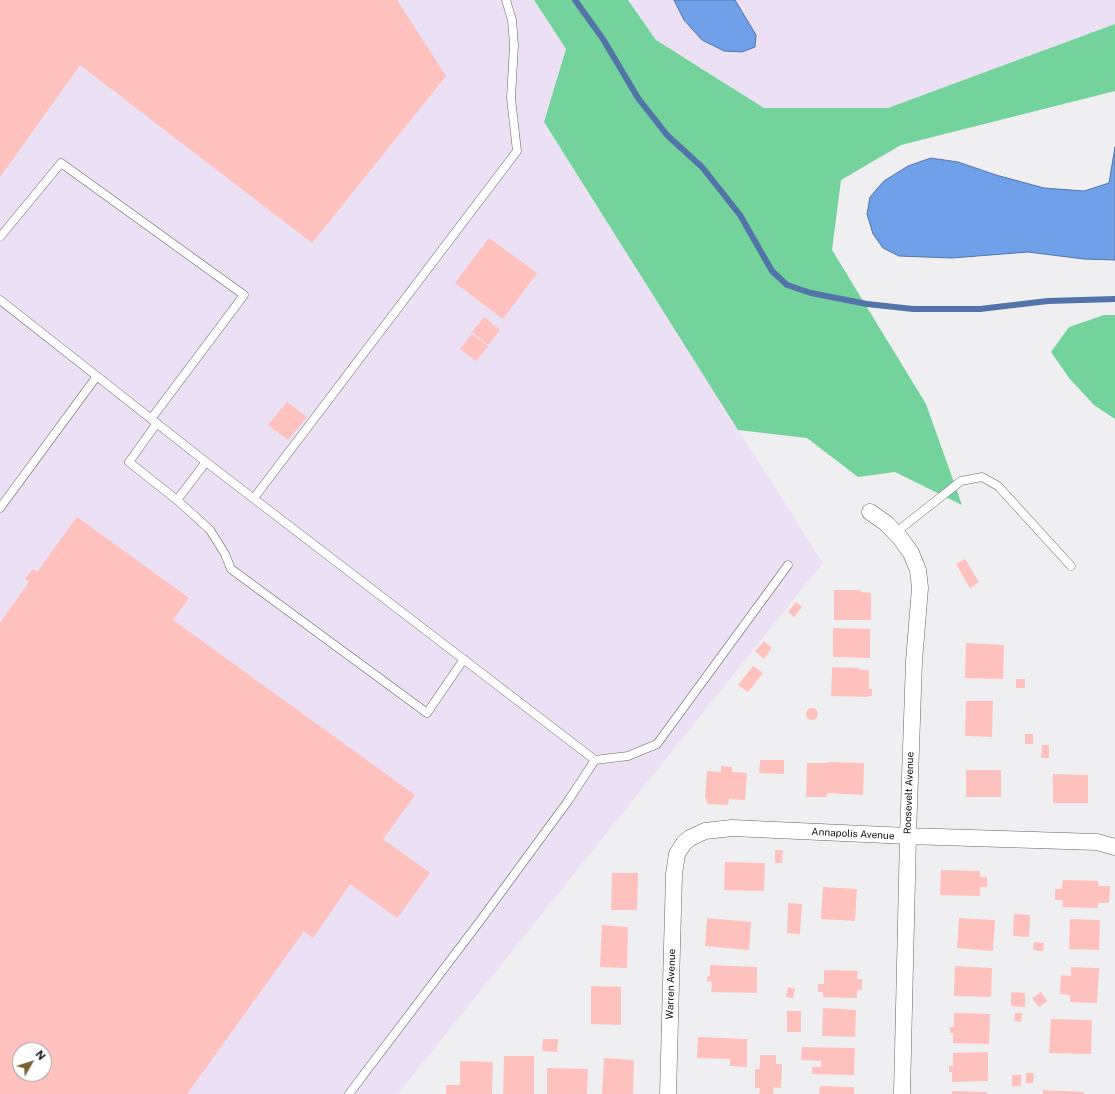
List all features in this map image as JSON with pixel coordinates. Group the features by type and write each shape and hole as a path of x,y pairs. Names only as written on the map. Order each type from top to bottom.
{"street":[{"name":"Roosevelt Avenue","path":"870,512 887,524 911,553 918,570 920,588 914,661 902,1094"},
{"name":"Annapolis Avenue","path":"674,874 677,854 684,843 698,834 716,829 732,828 908,836 1097,842 1115,847"},
{"name":"Warren Avenue","path":"668,1094 674,874"}],"lane":[{"path":"254,498 517,151 511,98 514,44 512,20 506,0"},
{"path":"0,237 61,163 244,295 154,421 129,462 177,500 210,530 225,554 231,569 427,714 464,659"},
{"path":"0,300 206,462 595,760 628,756 656,744 788,565"},
{"path":"0,508 97,376"},
{"path":"177,500 206,462"},
{"path":"895,532 961,481 982,477 998,486 1071,566"},
{"path":"349,1094 568,801 595,760"}],"shaded area":[{"path":"0,0 534,0 566,49 544,123 823,563 398,1094 0,1094"},
{"path":"628,0 1115,0 1115,24 888,108 764,108 656,40"}],"green space":[{"path":"534,0 628,0 656,40 764,108 888,108 1115,24 1115,91 901,145 841,180 832,250 926,404 962,505 895,472 858,477 807,438 738,430 544,122 566,49"},
{"path":"1104,315 1115,315 1115,419 1094,405 1069,378 1051,352 1069,327"}],"water":[{"path":"674,0 735,0 756,35 755,47 742,52 724,51 702,40 684,20"},
{"path":"1115,147 1115,260 1084,259 1028,252 952,258 899,256 883,248 873,234 867,214 870,197 884,181 908,166 931,158 958,162 996,175 1044,188 1084,191 1109,183"}],"building":[{"path":"0,0 397,0 446,76 312,243 80,65 0,177"},
{"path":"489,238 537,273 503,319 455,283"},
{"path":"484,317 500,330 488,345 472,332"},
{"path":"472,334 488,346 476,361 460,349"},
{"path":"287,402 307,417 288,440 268,425"},
{"path":"77,517 189,598 173,620 415,795 383,839 430,873 397,918 350,884 313,938 304,931 187,1094 0,1094 0,623 29,582 25,579 33,569 37,572"},
{"path":"965,559 979,582 970,588 956,564"},
{"path":"834,590 861,590 861,592 871,593 871,620 834,620"},
{"path":"796,602 802,607 794,617 788,612"},
{"path":"833,628 870,629 870,658 833,657"},
{"path":"764,641 772,648 764,659 755,651"},
{"path":"966,643 1004,645 1003,679 965,678"},
{"path":"753,666 763,673 748,692 738,685"},
{"path":"832,667 869,670 869,689 872,689 872,696 831,696"},
{"path":"1016,679 1025,679 1025,688 1016,688"},
{"path":"966,701 993,701 992,737 965,736"},
{"path":"810,708 814,708 818,714 814,720 810,720 806,716 806,712"},
{"path":"1025,734 1033,734 1033,744 1025,744"},
{"path":"1042,745 1049,745 1049,758 1041,758"},
{"path":"760,760 784,760 784,774 759,773"},
{"path":"807,763 864,763 863,795 827,793 827,797 806,797"},
{"path":"721,766 732,767 732,772 747,773 745,800 729,799 728,805 707,804 707,799 705,799 707,771 721,772"},
{"path":"966,770 1001,770 1001,797 966,797"},
{"path":"1053,774 1088,775 1088,803 1053,803"},
{"path":"775,850 783,850 782,863 775,863"},
{"path":"725,862 765,863 764,891 724,890"},
{"path":"941,870 980,871 980,877 987,877 987,887 980,887 980,896 940,895"},
{"path":"612,873 638,873 637,910 611,910"},
{"path":"1063,880 1098,881 1098,886 1110,886 1109,903 1098,903 1098,908 1062,907 1063,900 1055,900 1055,889 1062,889"},
{"path":"823,887 857,889 855,921 821,919"},
{"path":"788,903 802,904 800,934 787,933"},
{"path":"1014,914 1030,915 1029,937 1013,936"},
{"path":"707,918 751,922 749,950 705,946"},
{"path":"959,918 995,920 993,951 957,948"},
{"path":"1070,919 1100,920 1099,950 1069,949"},
{"path":"602,925 628,927 627,968 600,967"},
{"path":"1034,942 1044,943 1043,951 1033,950"},
{"path":"710,965 757,967 757,993 711,992 712,982 707,981 707,976 710,976"},
{"path":"955,966 992,968 991,997 954,996"},
{"path":"1071,967 1099,968 1097,1003 1070,1002 1070,995 1060,994 1061,975 1071,976"},
{"path":"824,970 858,971 857,979 862,979 862,990 857,990 857,998 823,997 823,992 818,992 818,984 824,984"},
{"path":"591,986 621,987 621,1025 591,1024"},
{"path":"788,987 795,989 793,998 786,997"},
{"path":"1011,992 1025,993 1025,1007 1011,1006"},
{"path":"1041,992 1047,1001 1039,1007 1032,998"},
{"path":"823,1008 856,1010 855,1037 822,1036"},
{"path":"787,1011 801,1011 801,1032 787,1032"},
{"path":"954,1013 990,1014 989,1044 953,1043 953,1033 950,1033 950,1027 954,1027"},
{"path":"1015,1013 1022,1013 1021,1022 1014,1021"},
{"path":"1051,1019 1092,1020 1091,1054 1049,1053"},
{"path":"698,1037 747,1039 747,1067 730,1066 730,1059 697,1058"},
{"path":"543,1039 558,1039 557,1052 542,1051"},
{"path":"802,1047 855,1048 854,1075 812,1074 812,1067 821,1067 821,1061 801,1060"},
{"path":"988,1052 988,1081 952,1082 952,1072 949,1072 949,1066 953,1066 953,1053"},
{"path":"760,1055 776,1055 776,1064 782,1064 781,1088 774,1087 773,1094 759,1094 760,1088 755,1088 755,1069 760,1069"},
{"path":"504,1056 534,1056 534,1094 503,1094"},
{"path":"604,1058 634,1060 633,1094 602,1094"},
{"path":"460,1061 493,1062 492,1094 446,1094 446,1085 460,1085"},
{"path":"547,1068 588,1069 587,1094 547,1094"},
{"path":"1026,1073 1034,1073 1033,1083 1026,1083"},
{"path":"1012,1075 1021,1075 1021,1086 1012,1086"},
{"path":"820,1086 854,1087 854,1094 819,1094"},
{"path":"1043,1090 1084,1092 1084,1094 1043,1094"},
{"path":"952,1091 987,1092 987,1094 952,1094"}],"waterway":[{"path":"575,0 603,39 638,98 667,135 702,167 740,215 772,271 787,285 811,293 867,304 913,309 980,309 1048,301 1115,299"}]}
